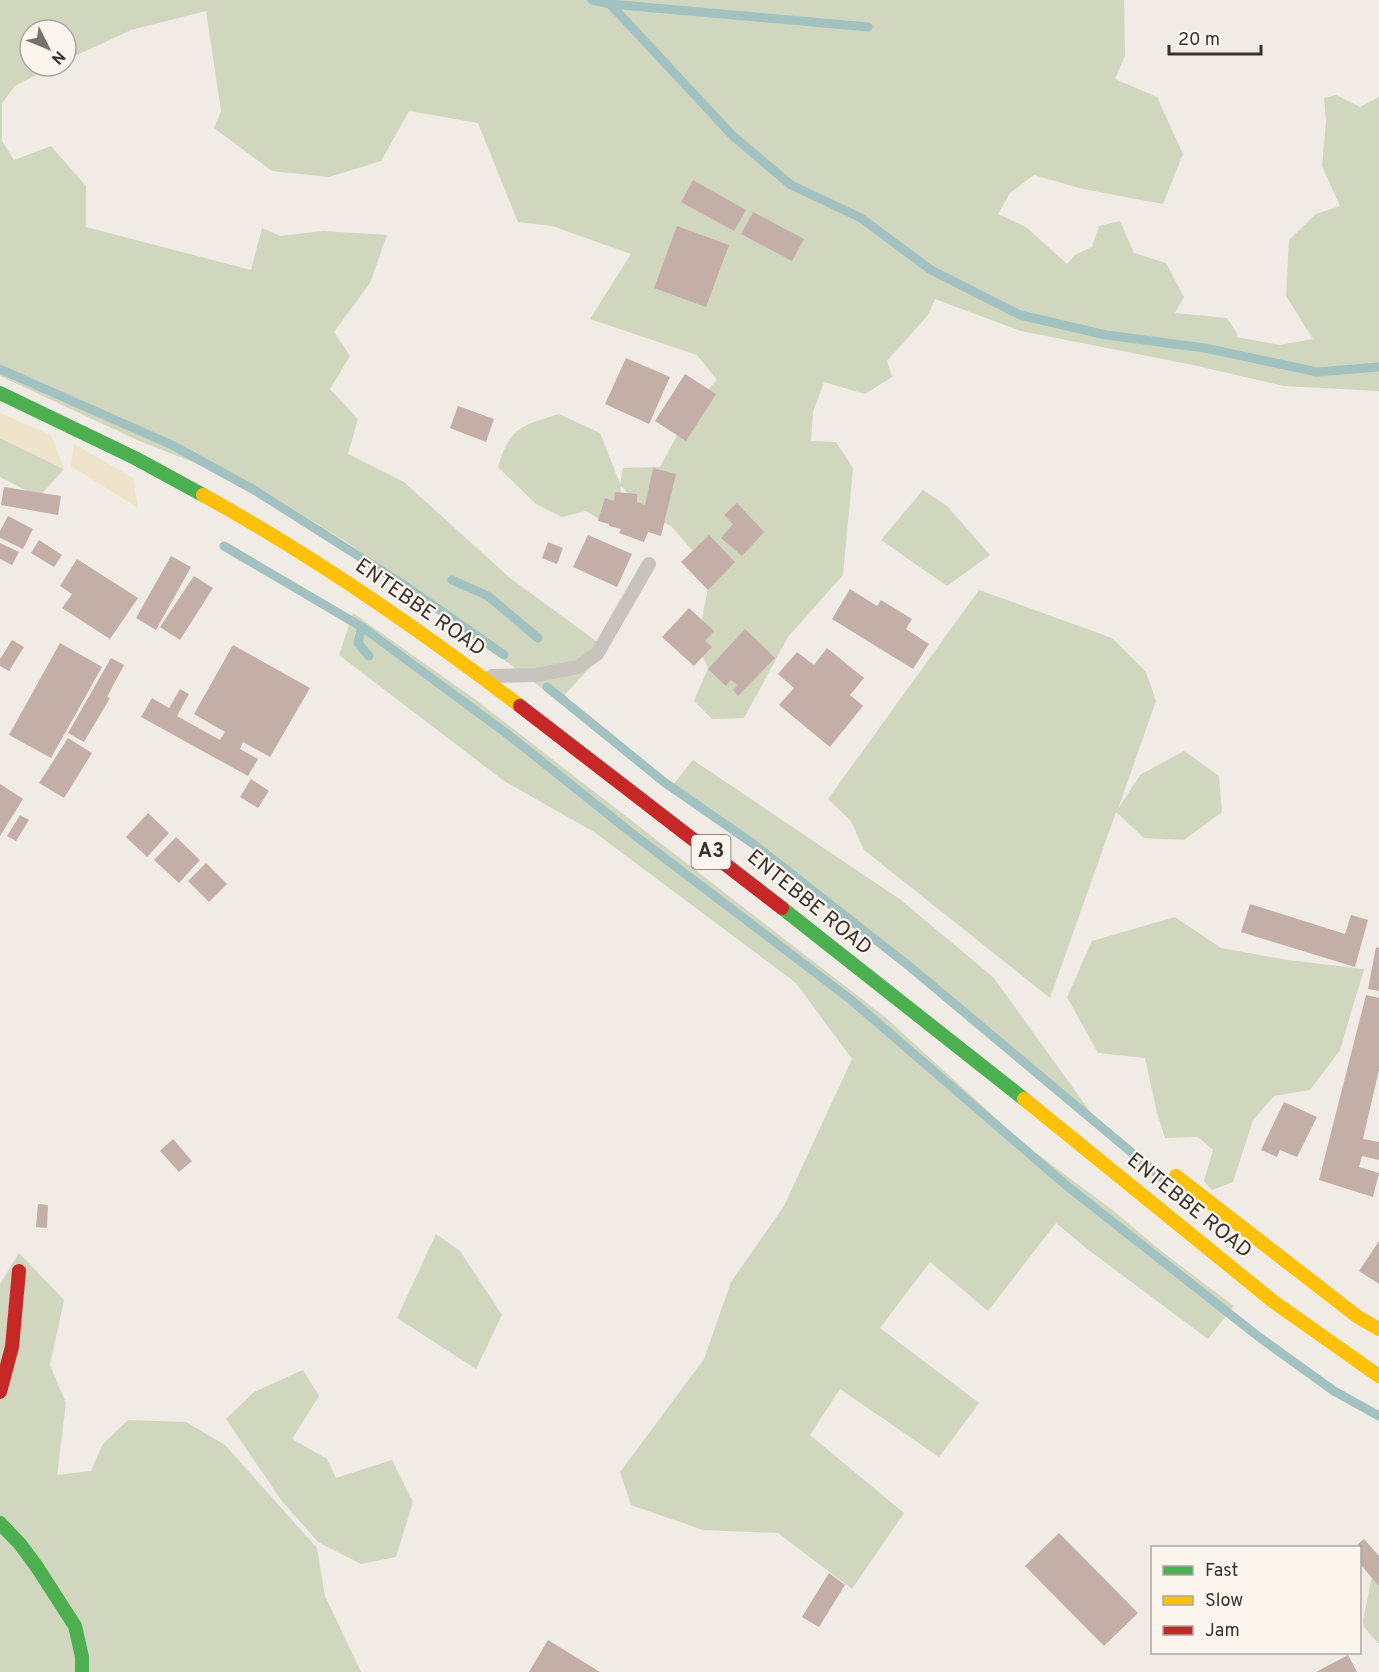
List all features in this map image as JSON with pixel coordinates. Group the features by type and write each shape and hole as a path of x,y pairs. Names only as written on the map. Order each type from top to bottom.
{"main road":[{"name":"ENTEBBE ROAD","path":"0,393 135,458 263,528 346,582 481,676 961,1048 1274,1302 1379,1376"},
{"path":"1176,1176 1358,1317 1379,1329"},
{"path":"0,1392 6,1375 16,1321 19,1271"},
{"path":"0,1523 37,1567 75,1626 82,1657 82,1672"}],"lane":[{"path":"481,676 536,675 578,667 597,654 649,564"}],"green space":[{"path":"0,0 1124,0 1125,56 1115,79 1157,97 1183,154 1163,204 1083,189 1034,175 1010,193 998,214 1026,227 1067,264 1075,255 1092,247 1099,226 1120,221 1134,253 1166,263 1184,297 1175,313 1227,318 1238,335 1236,337 1280,345 1313,339 1286,296 1289,240 1316,214 1340,206 1322,166 1326,121 1324,98 1336,95 1360,107 1379,97 1379,391 1284,386 1193,365 1021,331 935,299 928,315 887,361 892,377 865,394 824,382 813,412 811,441 836,442 853,468 843,575 788,637 744,718 712,719 694,701 708,668 697,646 711,572 671,526 642,510 621,486 617,513 599,519 586,511 562,517 536,504 498,467 507,443 513,435 527,425 559,414 600,433 620,484 623,468 660,467 693,406 717,380 697,355 590,319 631,254 552,226 518,222 478,123 409,111 381,161 329,177 272,171 214,128 221,111 206,11 131,30 78,54 78,18 18,18 18,78 31,78 15,86 2,103 2,141 14,160 51,146 86,186 86,227 251,270 262,228 280,236 323,231 387,235 370,283 334,332 350,356 330,389 358,419 348,454 404,482 510,578 607,649 559,701 351,545 261,489 137,440 0,376"},
{"path":"0,438 64,469 39,497 0,477"},
{"path":"923,490 947,506 990,555 947,586 881,540"},
{"path":"979,590 1112,638 1146,672 1156,701 1118,809 1140,775 1184,751 1219,776 1222,812 1184,840 1144,838 1116,812 1050,998 864,850 851,821 828,799"},
{"path":"353,613 476,700 885,1017 1025,1145 1114,1211 1161,1251 1234,1306 1208,1339 1056,1223 988,1311 930,1262 880,1328 979,1403 939,1457 840,1389 810,1435 904,1513 852,1589 778,1533 703,1530 631,1505 620,1472 704,1359 731,1282 784,1206 852,1059 796,983 594,832 504,781 339,655"},
{"path":"693,760 901,900 994,978 1091,1113 673,785"},
{"path":"1175,917 1221,948 1288,960 1364,969 1340,1050 1310,1090 1274,1096 1253,1120 1233,1182 1212,1190 1204,1181 1213,1150 1198,1137 1165,1138 1145,1058 1098,1053 1067,997 1092,941"},
{"path":"436,1234 460,1251 502,1315 476,1369 397,1318"},
{"path":"19,1253 64,1300 50,1365 66,1403 57,1475 91,1471 103,1444 128,1420 186,1422 225,1445 317,1548 325,1596 361,1672 0,1672 0,1284"},
{"path":"303,1370 319,1396 292,1439 327,1459 336,1478 392,1460 413,1502 396,1557 361,1564 318,1542 282,1501 226,1419 254,1392"},
{"path":"1379,1563 1378,1643 1364,1627 1363,1621 1373,1571"}],"sand":[{"path":"0,413 51,435 64,469 0,438"},
{"path":"74,444 133,478 138,508 71,466"}],"building":[{"path":"693,180 746,210 734,231 681,202"},
{"path":"753,212 804,239 792,261 741,234"},
{"path":"677,226 729,245 706,307 654,288"},
{"path":"626,358 670,377 649,424 605,404"},
{"path":"685,374 716,394 686,441 655,421"},
{"path":"458,406 494,419 486,442 450,428"},
{"path":"653,468 676,474 661,536 648,532 644,542 619,533 621,529 598,521 605,498 614,501 615,492 637,494 637,502 645,505"},
{"path":"4,487 61,496 58,515 1,505"},
{"path":"737,503 764,532 742,556 721,538 733,524 724,515"},
{"path":"8,516 33,529 23,549 0,538 0,531"},
{"path":"588,535 632,554 617,587 573,567"},
{"path":"709,535 735,562 708,590 681,562"},
{"path":"39,540 62,555 54,567 31,553"},
{"path":"548,542 563,548 557,564 542,558"},
{"path":"0,543 19,552 12,565 0,559"},
{"path":"171,556 191,567 156,630 136,618"},
{"path":"77,559 138,598 110,639 62,608 72,594 60,586"},
{"path":"194,576 213,588 180,640 160,627"},
{"path":"850,589 877,606 881,600 912,619 906,629 929,644 913,669 832,619"},
{"path":"689,608 714,631 705,641 712,647 694,666 662,637"},
{"path":"745,629 775,658 738,696 733,690 737,685 731,680 726,686 708,669"},
{"path":"12,640 24,647 9,671 0,666 0,659"},
{"path":"60,643 102,667 51,758 9,735"},
{"path":"233,645 310,688 270,757 243,742 240,749 258,759 248,776 141,717 152,698 169,708 180,689 189,694 177,716 220,740 225,732 194,714"},
{"path":"827,648 864,678 850,695 863,706 830,747 779,705 794,688 778,674 797,652 814,665"},
{"path":"111,658 124,665 107,697 110,698 84,742 68,733"},
{"path":"68,738 92,753 64,798 39,783"},
{"path":"251,779 269,791 258,808 240,797"},
{"path":"0,784 23,799 0,836"},
{"path":"148,813 169,833 147,857 126,837"},
{"path":"20,815 29,820 16,841 7,836"},
{"path":"176,837 200,860 179,883 154,860"},
{"path":"206,863 227,884 209,902 188,881"},
{"path":"1250,904 1345,934 1351,915 1368,920 1355,967 1241,932"},
{"path":"1376,947 1379,948 1379,991 1368,989"},
{"path":"1366,995 1379,998 1379,1070 1363,1139 1379,1142 1379,1160 1362,1156 1359,1167 1379,1173 1373,1197 1319,1180"},
{"path":"1284,1102 1317,1117 1297,1157 1280,1150 1277,1157 1261,1150"},
{"path":"173,1139 192,1161 179,1172 160,1151"},
{"path":"38,1204 48,1205 47,1228 36,1227"},
{"path":"1379,1241 1379,1284 1359,1271"},
{"path":"1059,1533 1138,1613 1104,1646 1025,1566"},
{"path":"1364,1539 1379,1556 1379,1586 1361,1565 1361,1546 1356,1546"},
{"path":"829,1573 845,1585 819,1627 802,1617"},
{"path":"548,1640 600,1672 529,1672"},
{"path":"1348,1655 1357,1672 1316,1672"}],"waterway":[{"path":"592,0 610,4 868,27"},
{"path":"610,4 733,136 791,185 861,218 931,270 1020,315 1106,335 1205,348 1317,372 1379,367"},
{"path":"0,369 172,445 256,491 401,583 504,655"},
{"path":"224,546 362,627 358,643 369,656"},
{"path":"452,580 488,596 538,638"},
{"path":"362,627 510,736 629,831 850,999 1067,1186 1259,1337 1334,1391 1379,1416"},
{"path":"547,687 664,782 752,843 909,966 1168,1183"}],"traffic: fast":[{"path":"0,393 135,458 203,495"},
{"path":"782,908 1024,1099"},
{"path":"0,1523 37,1567 75,1626 82,1657 82,1672"}],"traffic: slow":[{"path":"203,495 285,543 365,594 520,706"},
{"path":"1024,1099 1274,1302 1379,1376"},
{"path":"1176,1176 1358,1317 1379,1329"}],"traffic: jam":[{"path":"520,706 782,908"},
{"path":"0,1392 12,1347 19,1271"}]}
